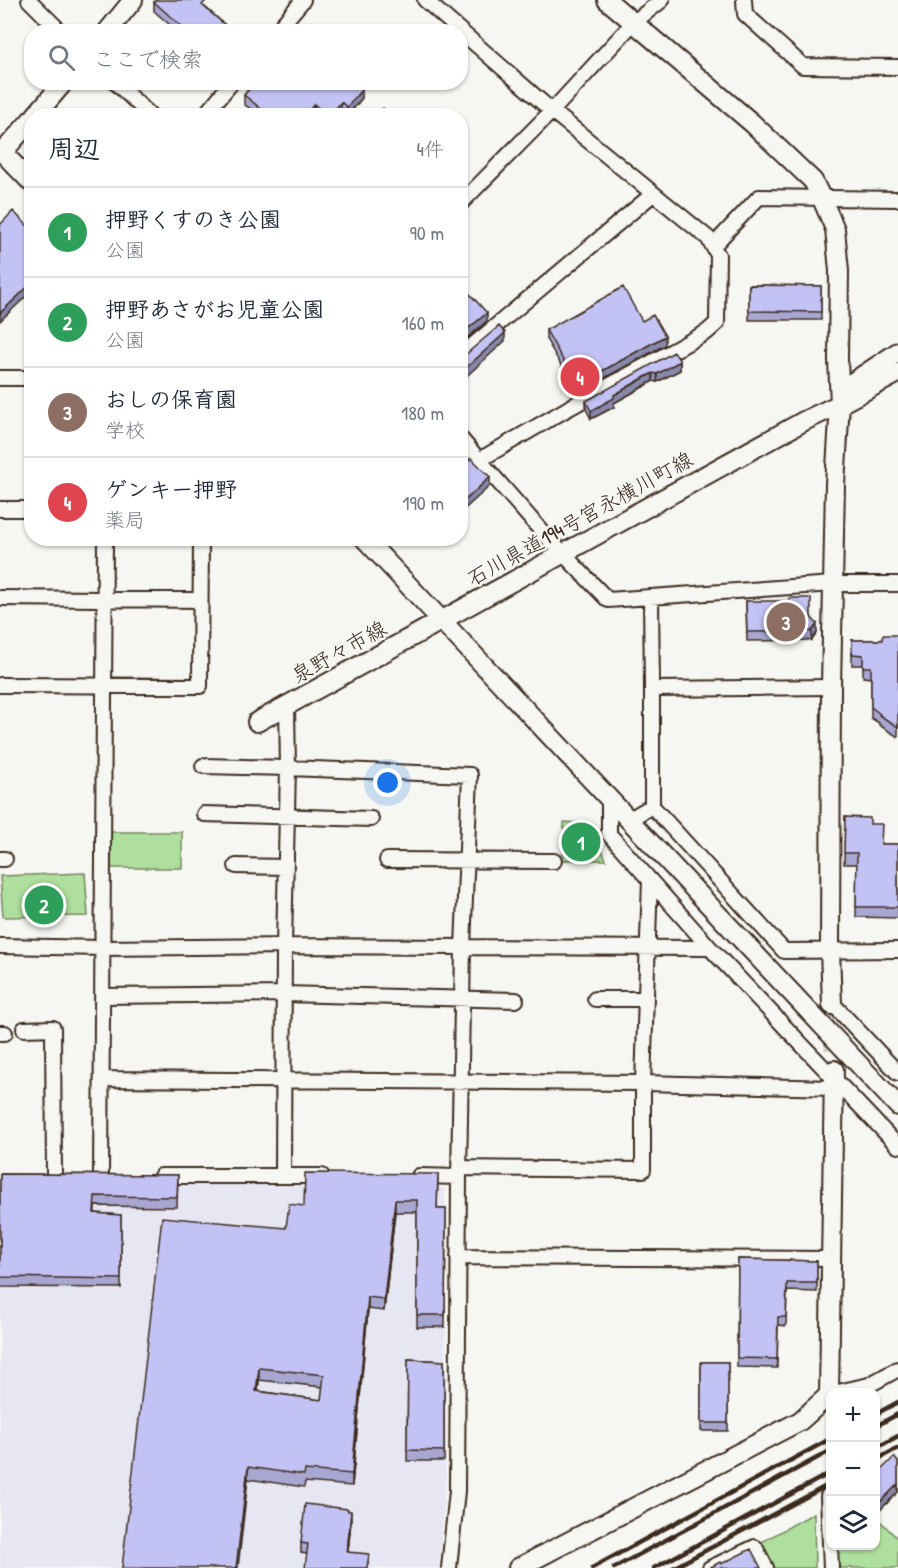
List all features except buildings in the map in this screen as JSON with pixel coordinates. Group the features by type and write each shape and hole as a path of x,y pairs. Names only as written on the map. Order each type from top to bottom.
{"main road":[{"path":"114,24 133,0"},
{"path":"607,0 752,123 813,181 835,229 840,404 835,484 831,687 830,950 832,1004"},
{"path":"42,108 57,90"},
{"path":"24,128 1,153 24,175"},
{"path":"840,404 853,382 898,352"},
{"name":"石川県道194号宮永横川町線","path":"442,621 563,552 804,421 898,373"},
{"path":"372,546 898,1106"},
{"name":"泉野々市線","path":"257,722 442,621"},
{"path":"832,1388 830,1259 834,1078"},
{"path":"518,1568 800,1421 826,1399"}],"street":[{"path":"29,0 53,24"},
{"path":"283,24 303,0"},
{"path":"425,0 452,24"},
{"path":"468,196 552,111 633,23 662,0"},
{"path":"744,0 745,14 803,66 898,67"},
{"path":"468,38 552,111 708,238 718,255 717,323 706,332 481,459"},
{"path":"123,90 142,108"},
{"path":"211,108 225,90"},
{"path":"468,349 653,194"},
{"path":"713,246 759,198 898,199"},
{"path":"0,378 24,378"},
{"path":"468,446 544,534 608,600 833,584 898,584"},
{"path":"0,509 24,509"},
{"path":"101,1176 105,546"},
{"path":"0,685 200,686 201,546"},
{"path":"651,597 652,806 784,951 898,950"},
{"path":"0,598 200,600"},
{"path":"652,689 831,687"},
{"path":"283,1176 287,707"},
{"path":"203,766 470,775 460,1081 457,1491 449,1568"},
{"path":"609,799 609,834 710,948 898,1146"},
{"path":"628,820 652,806"},
{"path":"204,814 371,819"},
{"path":"387,860 554,861"},
{"path":"236,866 286,867"},
{"path":"400,1176 459,1172 643,1170 643,1083 650,880"},
{"path":"0,946 710,948"},
{"path":"103,996 284,994 516,1000"},
{"path":"595,999 646,999"},
{"path":"832,1004 898,1073"},
{"path":"24,1029 53,1028 54,1176"},
{"path":"102,1079 643,1083 834,1078"},
{"path":"146,1176 330,1176"},
{"path":"458,1257 830,1259"},
{"path":"857,1388 869,1385 898,1369"},
{"path":"710,1568 755,1547 766,1568"},
{"path":"830,1550 831,1568"}],"shaded area":[{"path":"0,1180 445,1188 446,1480 439,1568 0,1568"}],"green space":[{"path":"564,822 592,824 606,860 563,860"},
{"path":"108,832 182,832 182,868 108,868"},
{"path":"85,873 88,916 3,917 0,876"},
{"path":"814,1513 815,1568 773,1568 760,1543"},
{"path":"880,1521 898,1539 898,1568 836,1568 835,1550 880,1550"}],"tunnel":[{"path":"832,1005 834,1070"}],"railway":[{"path":"880,1412 898,1402"},
{"path":"880,1424 898,1414"},
{"path":"880,1446 898,1436"},
{"path":"592,1568 826,1441"},
{"path":"880,1458 898,1448"},
{"path":"614,1568 826,1453"},
{"path":"654,1568 826,1475"},
{"path":"673,1568 826,1486"}],"place":[{"name":"ゲンキー押野","path":"580,377"},
{"name":"おしの保育園","path":"786,622"},
{"name":"押野くすのき公園","path":"581,842"},
{"name":"押野あさがお児童公園","path":"44,905"}]}
